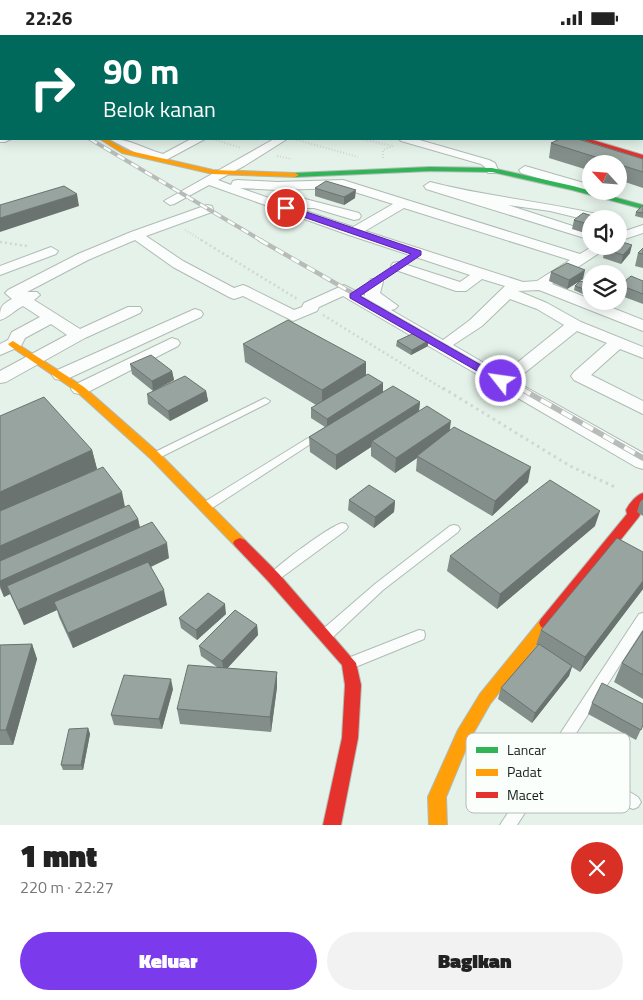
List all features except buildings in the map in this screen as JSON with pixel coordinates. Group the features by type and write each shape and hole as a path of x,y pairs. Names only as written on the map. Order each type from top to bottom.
{"main road":[{"path":"105,140 124,152 198,170 221,173 288,175 430,169 492,170 643,206"},
{"path":"587,140 643,157"},
{"path":"6,347 37,358 61,375 80,389 155,455 274,577 349,663 353,685 350,738 332,825"},
{"path":"438,825 436,797 464,735 485,699 640,511"}],"street":[{"path":"117,140 142,152 164,158 197,140"},
{"path":"170,201 254,156 279,140"},
{"path":"408,140 485,162 491,165 492,170"},
{"path":"525,170 582,186"},
{"path":"209,181 240,185 277,186 343,184 581,259"},
{"path":"209,181 386,243 480,273 511,288 575,325 643,353"},
{"path":"430,186 582,233"},
{"path":"464,195 550,207 582,215"},
{"path":"626,200 643,206"},
{"path":"286,208 297,202 303,202 354,216"},
{"path":"354,232 403,203"},
{"path":"79,335 13,293 83,257 136,235 208,209"},
{"path":"627,226 641,230"},
{"path":"627,234 641,230"},
{"path":"136,235 178,264 234,294 243,290 293,316 344,290 643,462"},
{"path":"386,243 396,236 472,259"},
{"path":"0,271 51,251"},
{"path":"354,296 418,253"},
{"path":"451,341 476,323 511,288 527,288 541,285 588,255"},
{"path":"0,315 8,307 22,299 69,276 98,259"},
{"path":"398,266 461,288 480,273"},
{"path":"376,282 372,295 643,451"},
{"path":"541,285 638,324"},
{"path":"0,378 79,335 134,311"},
{"path":"61,375 195,314"},
{"path":"6,347 15,343 18,335 53,317"},
{"path":"618,342 616,338 638,324"},
{"path":"511,375 575,325"},
{"path":"618,342 580,377 641,405"},
{"path":"80,389 172,343"}],"lane":[{"path":"155,455 265,401"},
{"path":"204,507 308,441"},
{"path":"274,577 342,527"},
{"path":"325,635 379,587 454,529"},
{"path":"569,733 643,619"},
{"path":"349,663 419,635"},
{"path":"508,825 516,813"}],"path":[{"path":"296,140 364,158"},
{"path":"366,140 394,146"},
{"path":"173,221 570,466 617,489"}],"railway":[{"path":"92,140 262,241"},
{"path":"260,240 522,390"},
{"path":"520,388 643,458"}],"traffic: fast":[{"path":"295,175 430,169 492,170 573,188 643,207"}],"traffic: slow":[{"path":"105,140 124,152 213,172 295,175"},
{"path":"13,344 80,389 155,456 240,543"},
{"path":"438,825 437,797 464,735 485,699 546,623"}],"traffic: jam":[{"path":"586,140 643,157"},
{"path":"546,623 634,515 632,510 643,497"},
{"path":"240,543 274,578 349,663 353,685 350,738 332,825"}],"route":[{"path":"286,208 418,253 354,296 501,381"}]}
